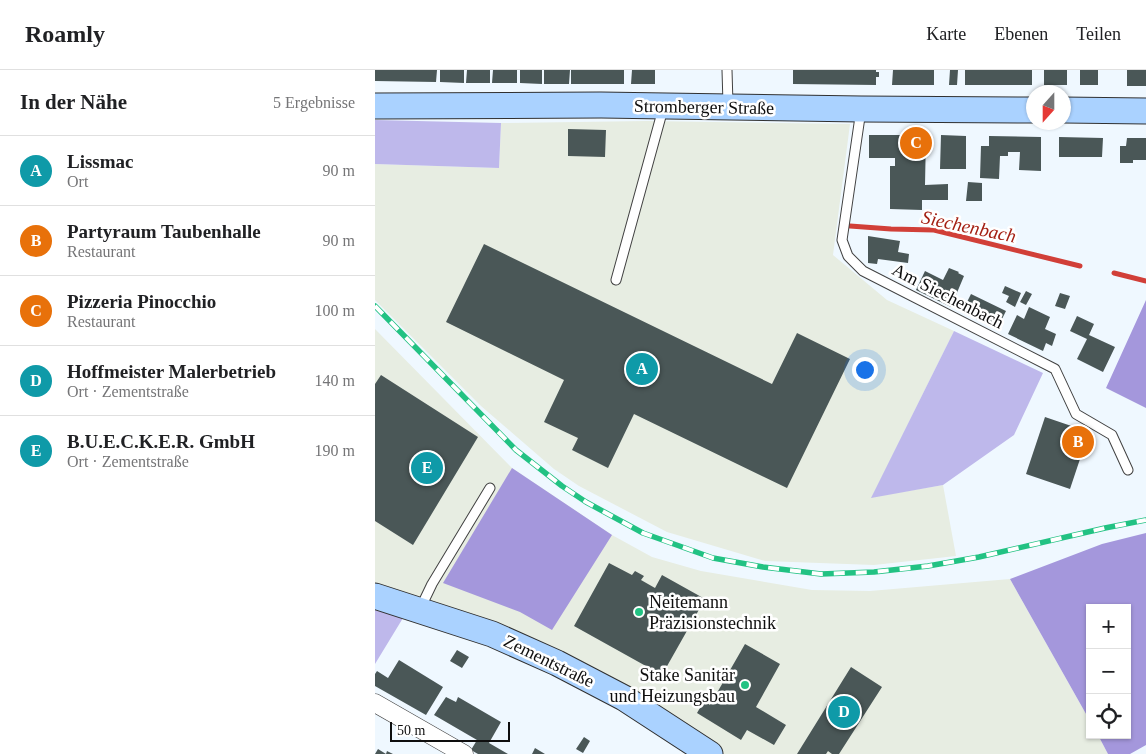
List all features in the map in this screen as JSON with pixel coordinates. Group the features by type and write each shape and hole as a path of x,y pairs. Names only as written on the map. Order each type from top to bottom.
{"main road":[{"name":"Stromberger Straße","path":"375,106 664,106 861,110 1026,110"},
{"path":"1071,110 1146,111"},
{"name":"Zementstraße","path":"375,596 491,634 557,663 624,698 710,754"}],"street":[{"path":"375,703 464,754"}],"lane":[{"path":"727,70 728,107"},
{"path":"616,280 664,106"},
{"name":"Am Siechenbach","path":"861,110 842,240 848,256 863,271 1055,369 1076,414 1112,435 1127,470"},
{"path":"419,610 432,584 491,488"}],"shaded area":[{"path":"375,120 501,123 499,168 375,164"},
{"path":"647,121 850,124 833,255 887,300 954,331 872,497 943,485 956,556 874,565 765,561 667,532 579,486 554,469 481,406 375,300 375,164 499,168 501,123"},
{"path":"1146,300 1146,408 1106,388"},
{"path":"375,329 512,468 612,535 652,557 701,571 812,590 870,591 1010,579 1086,714 1086,739 1100,739 1108,754 713,754 512,632 375,590"},
{"path":"954,331 1043,373 1014,435 943,485 871,498"},
{"path":"512,468 612,535 552,630 520,612 443,583"},
{"path":"1146,533 1146,745 1130,754 1108,754 1100,739 1131,739 1131,604 1086,604 1086,714 1010,579 1102,544"},
{"path":"375,610 403,618 375,664"}],"building":[{"path":"375,70 437,70 436,82 375,81"},
{"path":"440,70 464,70 464,83 440,82"},
{"path":"467,70 490,70 490,83 466,83"},
{"path":"493,70 517,70 517,83 492,83"},
{"path":"520,70 542,70 542,84 520,83"},
{"path":"544,70 570,70 569,84 544,84"},
{"path":"571,70 624,70 624,84 571,84"},
{"path":"632,70 655,70 655,84 631,84"},
{"path":"793,70 876,70 876,72 879,72 879,77 876,77 876,85 793,84"},
{"path":"893,70 934,70 934,85 892,85"},
{"path":"950,70 958,70 957,85 949,85"},
{"path":"965,70 1032,70 1032,85 965,85"},
{"path":"1044,70 1067,70 1067,85 1044,85"},
{"path":"1080,70 1098,70 1098,85 1080,85"},
{"path":"1127,70 1146,70 1146,86 1127,86"},
{"path":"568,129 606,130 605,157 568,156"},
{"path":"869,135 926,135 925,185 948,184 948,200 922,200 922,210 890,209 890,166 895,166 895,158 869,158"},
{"path":"941,135 966,136 966,169 940,169"},
{"path":"989,136 1041,137 1041,171 1019,170 1020,152 1008,152 1008,156 1000,156 999,179 980,178 981,146 989,146"},
{"path":"1059,137 1103,138 1102,157 1059,157"},
{"path":"1127,138 1146,138 1146,160 1120,163 1120,146 1126,146"},
{"path":"968,182 982,183 982,201 966,201"},
{"path":"868,236 900,241 898,252 909,254 908,263 878,259 877,264 868,263"},
{"path":"484,244 772,384 797,333 850,359 787,488 634,414 608,468 572,450 578,438 544,422 564,380 446,322"},
{"path":"949,268 964,276 951,307 916,290 925,271 943,280"},
{"path":"1005,286 1021,293 1015,307 1006,302 1009,296 1002,293"},
{"path":"1026,291 1032,294 1026,305 1020,302"},
{"path":"1060,293 1070,296 1065,309 1055,306"},
{"path":"971,294 1006,311 997,329 962,312"},
{"path":"1029,307 1050,317 1045,329 1056,334 1052,346 1046,343 1043,351 1008,334 1017,315 1024,319"},
{"path":"1077,316 1094,324 1089,335 1115,347 1103,372 1077,359 1087,339 1070,331"},
{"path":"381,375 478,437 413,545 375,521 375,384"},
{"path":"1045,417 1089,432 1070,489 1026,474"},
{"name":"Neitemann Präzisionstechnik","path":"609,563 632,575 635,571 644,576 641,580 655,588 662,575 705,599 662,675 574,626"},
{"name":"Stake Sanitär und Heizungsbau","path":"745,644 780,664 756,707 786,725 774,745 747,730 741,740 697,713 704,701 710,705"},
{"path":"457,650 469,657 462,668 450,661"},
{"path":"399,660 443,687 426,715 375,686 375,674 377,671 388,678"},
{"path":"851,667 882,687 839,754 832,754 828,751 826,754 797,754"},
{"path":"446,697 456,702 458,697 501,722 489,743 508,754 478,754 471,750 477,740 434,715"},
{"path":"584,737 590,741 583,753 576,749"},
{"path":"535,748 545,754 532,754"},
{"path":"378,749 386,754 375,754"}],"waterway":[{"name":"Siechenbach","path":"850,226 934,230 1080,266"},
{"name":"Siechenbach","path":"1114,273 1146,281"}],"railway":[{"path":"375,306 516,450 562,486 586,502 643,533 713,558 763,567 821,574 874,572 928,566 979,557 1146,520"}],"place":[{"name":"Pizzeria Pinocchio","path":"916,143"},
{"name":"Lissmac","path":"642,369"},
{"name":"Partyraum Taubenhalle","path":"1078,442"},
{"name":"B.U.E.C.K.E.R. GmbH","path":"427,468"},
{"name":"Neitemann Präzisionstechnik","path":"639,612"},
{"name":"Stake Sanitär und Heizungsbau","path":"745,685"},
{"name":"Hoffmeister Malerbetrieb","path":"844,712"}]}
